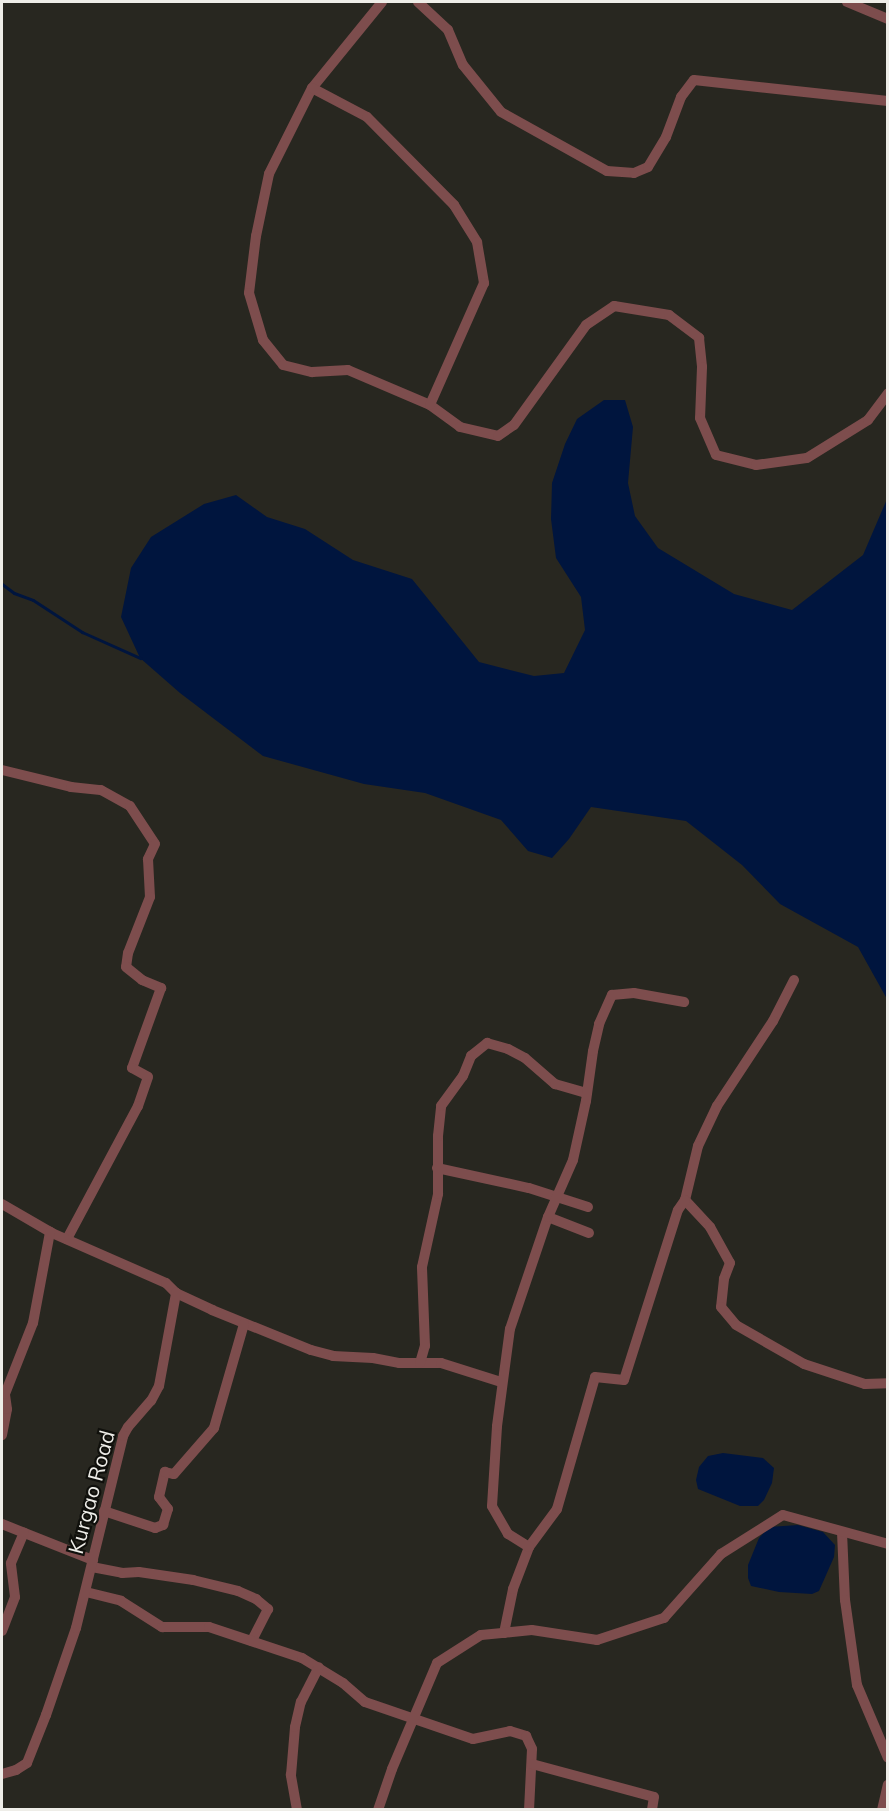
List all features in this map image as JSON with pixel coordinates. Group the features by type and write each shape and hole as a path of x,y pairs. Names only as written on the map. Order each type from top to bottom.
{"street":[{"path":"382,2 312,88 269,174 256,236 249,293 263,340 283,365 312,372 348,370 430,405 460,427 498,436 514,425 586,325 614,306 669,315 699,338 702,368 700,418 716,454 756,465 807,458 868,420 888,393"},
{"path":"418,2 448,30 463,66 501,112 607,171 634,173 648,167 666,137 681,97 694,80 888,101"},
{"path":"847,2 888,19"},
{"path":"312,88 367,117 454,205 477,242 484,283 430,405"},
{"path":"2,770 71,787 100,790 130,806 155,844 148,859 150,897 128,953 126,967 142,980 161,988 132,1068 148,1077 138,1106 67,1239"},
{"path":"504,1633 513,1590 529,1547 556,1509 595,1377 624,1380 678,1210 685,1200 698,1146 717,1106 773,1021 795,980"},
{"path":"529,1547 508,1534 492,1506 501,1382 510,1329 548,1217 573,1160 599,1024 612,995 634,993 684,1002"},
{"path":"420,1363 425,1346 422,1267 438,1194 437,1168 441,1106 462,1076 471,1056 487,1043 525,1058 555,1084 587,1093"},
{"path":"437,1168 529,1188 588,1207"},
{"path":"685,1200 710,1227 730,1263 724,1279 721,1307 736,1325 804,1364 865,1384 888,1383"},
{"path":"2,1204 50,1232 166,1283 176,1293 244,1324 333,1356 441,1363 501,1382"},
{"path":"548,1217 589,1233"},
{"path":"2,1435 6,1409 5,1394 33,1323 50,1232"},
{"name":"Kurgao Road","path":"2,1774 16,1770 27,1763 73,1639 123,1436 159,1386 176,1293"},
{"path":"104,1511 155,1528 163,1525 168,1509 159,1497 165,1472 174,1474 214,1428 244,1324"},
{"path":"378,1809 437,1664 481,1635 532,1630 597,1640 664,1618 722,1554 783,1515 888,1544"},
{"path":"2,1524 92,1563 122,1573 139,1572 193,1580 238,1591 256,1599 268,1609 252,1641"},
{"path":"842,1532 845,1600 857,1685 888,1758"},
{"path":"2,1631 15,1597 11,1563 24,1533"},
{"path":"86,1592 121,1601 162,1627 209,1627 302,1658 319,1667 365,1702 414,1716 473,1739 510,1731 526,1736 532,1749 529,1809"},
{"path":"297,1809 291,1775 295,1727 301,1702 319,1667"},
{"path":"532,1764 654,1797 652,1809"},
{"path":"882,1809 888,1785"}],"water":[{"path":"604,400 625,400 633,427 628,483 635,516 658,548 734,594 792,610 863,555 887,499 887,999 858,947 780,904 742,865 686,821 591,807 569,839 552,858 528,851 501,820 425,793 364,784 263,756 180,693 140,658 121,617 131,568 151,537 204,504 236,495 267,517 305,529 353,560 412,579 479,662 534,676 564,673 585,630 581,597 556,558 551,519 552,483 565,444 577,419"},
{"path":"723,1453 763,1458 774,1468 772,1483 764,1500 758,1506 740,1506 698,1489 696,1480 699,1467 708,1456"},
{"path":"798,1525 823,1532 835,1545 834,1557 819,1591 812,1594 779,1592 751,1586 748,1578 748,1565 759,1538 769,1527"}],"waterway":[{"path":"2,584 14,593 33,600 82,632 140,658"}]}
